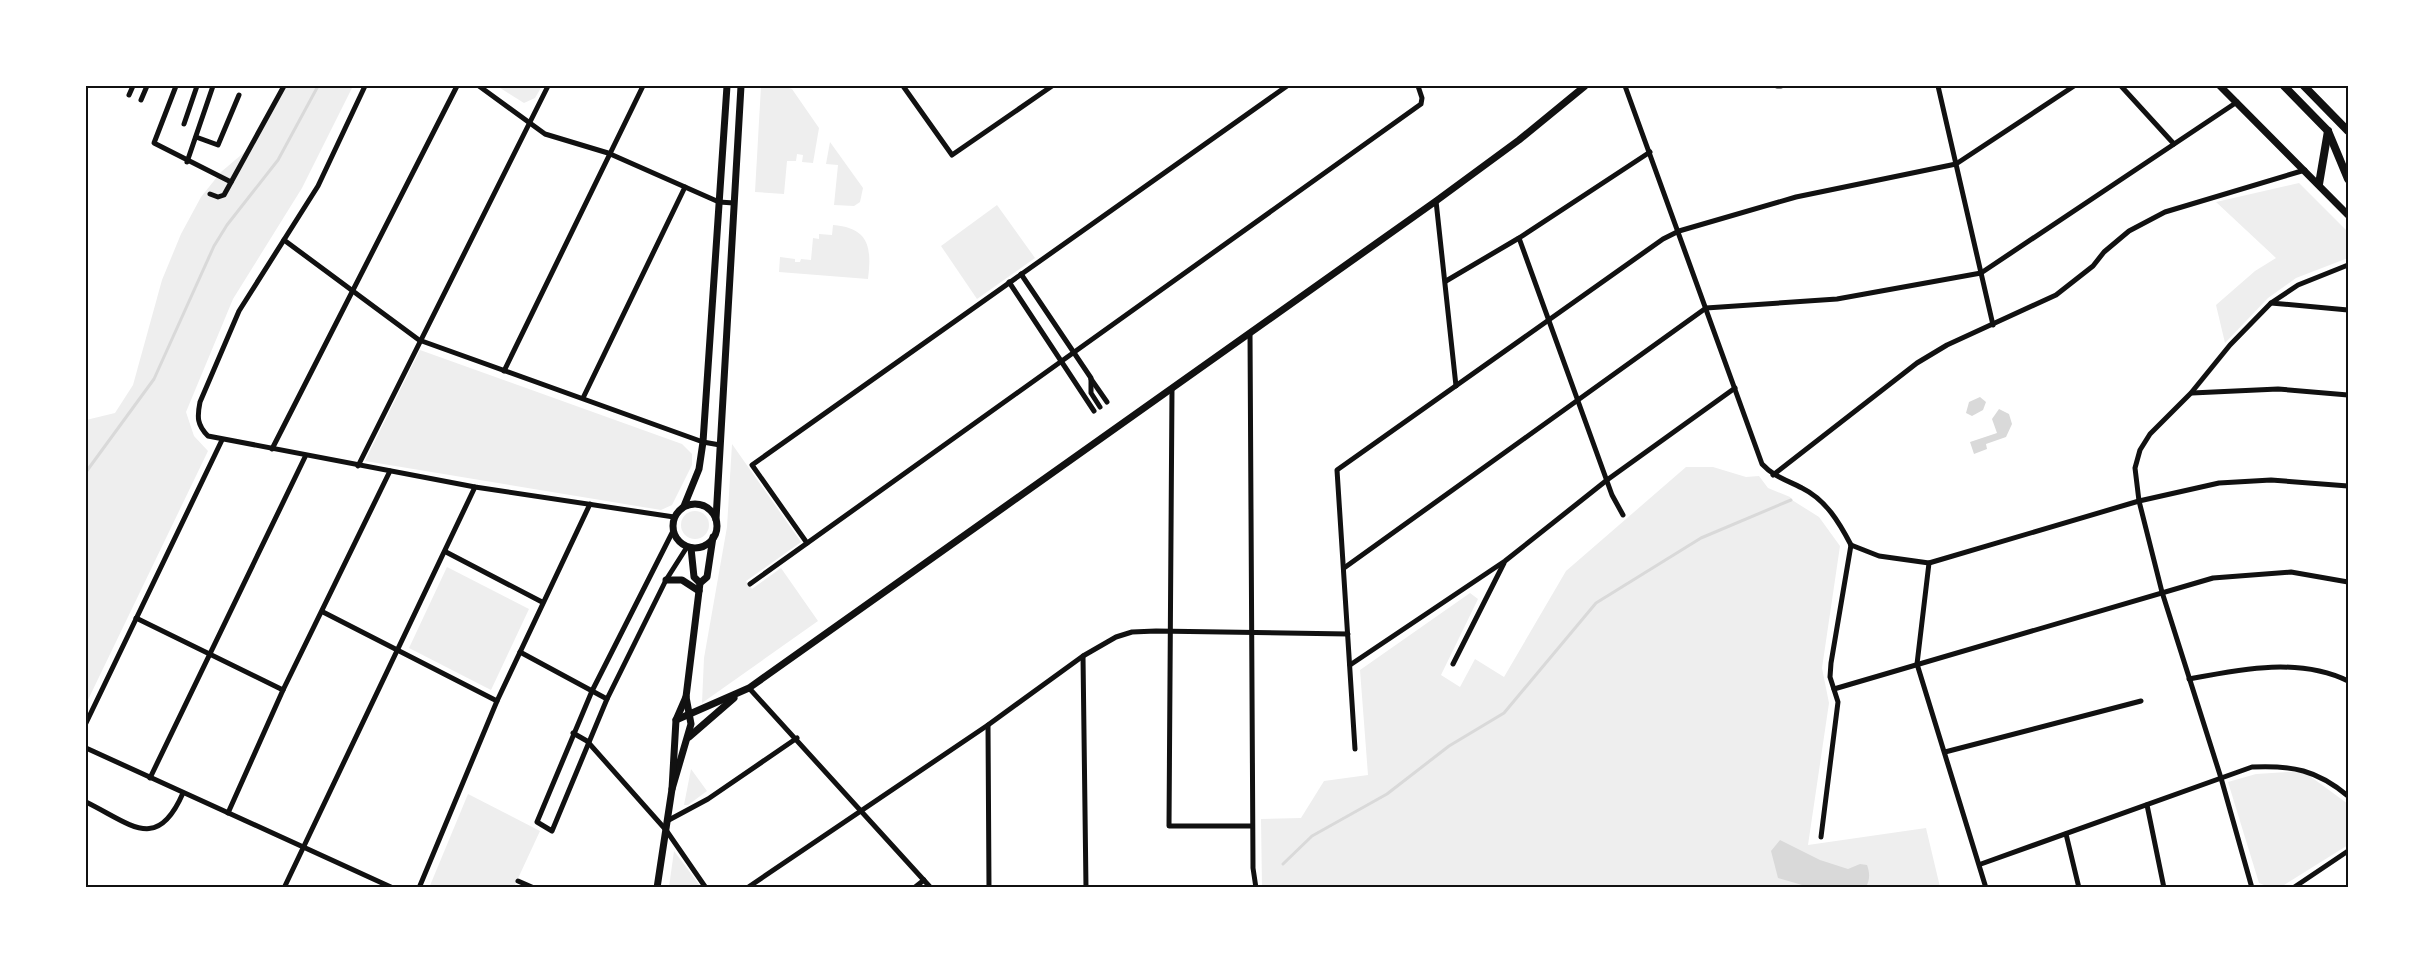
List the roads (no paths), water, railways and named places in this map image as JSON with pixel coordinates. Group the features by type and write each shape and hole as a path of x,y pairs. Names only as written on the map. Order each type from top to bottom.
{"main road":[{"path":"2284,86 2328,131 2349,179"},
{"path":"2304,86 2349,131"},
{"path":"2319,184 2328,131"}],"street":[{"path":"129,95 132,86"},
{"path":"141,100 147,86"},
{"path":"176,86 154,143 187,162 231,182"},
{"path":"184,124 197,86"},
{"path":"187,162 213,86"},
{"path":"210,194 218,197 224,195 284,86"},
{"path":"365,86 318,186 239,311 200,402 197,416 200,428 208,436 222,440 305,457 475,487 674,517"},
{"path":"272,449 457,86"},
{"path":"479,86 545,134 608,153 719,202 734,203"},
{"path":"358,466 548,86"},
{"path":"504,372 608,153 643,86"},
{"path":"689,547 666,580 607,699 587,741 552,831 537,822 592,691 673,531 674,517 684,506 699,469 703,442 727,86"},
{"path":"657,888 672,789 674,732 676,720 686,697 700,587 707,577 716,519 741,86"},
{"path":"903,86 952,155 1052,86"},
{"path":"807,543 752,465 1287,86"},
{"path":"750,584 1421,105 1422,98 1418,86"},
{"path":"676,720 748,688 1436,201 1519,140 1585,86"},
{"path":"1625,86 1762,464 1773,475 1820,500 1838,519 1851,545 1831,663 1830,677 1838,702 1821,837"},
{"path":"1938,86 1993,326"},
{"path":"1355,749 1337,470 1663,239 1679,231 1796,197 1956,164 2074,86"},
{"path":"2121,86 2174,144"},
{"path":"2220,86 2349,215"},
{"path":"196,137 218,145 239,95"},
{"path":"1344,568 1706,308 1838,299 1981,273 2237,102"},
{"path":"1446,280 1519,237 1650,152"},
{"path":"1773,475 1917,363 1947,345 1993,326 2056,295 2093,266 2104,252 2129,231 2165,212 2306,170"},
{"path":"583,398 685,187"},
{"path":"1436,201 1456,386"},
{"path":"1519,237 1607,480 1623,515"},
{"path":"284,240 419,340 703,442 720,445"},
{"path":"2252,888 2221,778 2162,592 2139,501 2135,468 2140,450 2150,434 2191,393 2230,345 2271,303 2298,285 2349,265"},
{"path":"1021,274 1107,402"},
{"path":"1010,282 1095,411"},
{"path":"2271,303 2349,310"},
{"path":"1030,313 1042,306"},
{"path":"1250,332 1252,868 1256,888"},
{"path":"1091,378 1091,393 1100,407"},
{"path":"1172,388 1169,826 1252,826"},
{"path":"1350,665 1505,561 1607,480 1735,388"},
{"path":"2191,393 2278,389 2349,395"},
{"path":"86,723 222,440"},
{"path":"150,778 305,457"},
{"path":"228,813 283,690 390,471"},
{"path":"1851,545 1879,556 1929,563 2139,501 2219,483 2271,480 2349,486"},
{"path":"284,888 475,487"},
{"path":"419,888 497,701 590,504"},
{"path":"684,506 702,505 713,513 716,519"},
{"path":"673,531 676,538 689,547 701,547 714,537"},
{"path":"689,547 694,577 700,587"},
{"path":"446,552 542,602"},
{"path":"1453,664 1505,561"},
{"path":"1929,563 1917,664 1981,864 1986,888"},
{"path":"1834,689 2213,578 2249,573 2291,572 2349,582"},
{"path":"666,580 682,580 700,587"},
{"path":"323,612 497,701"},
{"path":"136,618 283,690"},
{"path":"747,888 988,724 1083,656 1116,637 1132,632 1251,635 1348,634"},
{"path":"520,652 607,699"},
{"path":"1083,656 1086,888"},
{"path":"2189,679 2248,668 2288,667 2338,675 2349,681"},
{"path":"748,688 797,738 931,888"},
{"path":"689,737 740,693"},
{"path":"672,789 689,737 686,697"},
{"path":"1945,752 2141,701"},
{"path":"988,724 989,888"},
{"path":"674,732 689,737"},
{"path":"573,734 587,741 666,830 706,888"},
{"path":"667,821 708,799 797,738"},
{"path":"86,748 393,888"},
{"path":"1981,864 2252,767 2296,768 2329,780 2349,796"},
{"path":"86,802 139,828 153,828 169,820 183,793"},
{"path":"2146,805 2164,888"},
{"path":"2066,834 2079,888"},
{"path":"2293,888 2349,852"},
{"path":"914,888 924,880"},
{"path":"518,881 534,888"}],"waterway":[{"path":"86,472 154,379 214,246 227,225 278,160 318,86"},
{"path":"1283,864 1312,836 1387,794 1449,746 1504,713 1596,603 1701,538 1791,500"}]}
